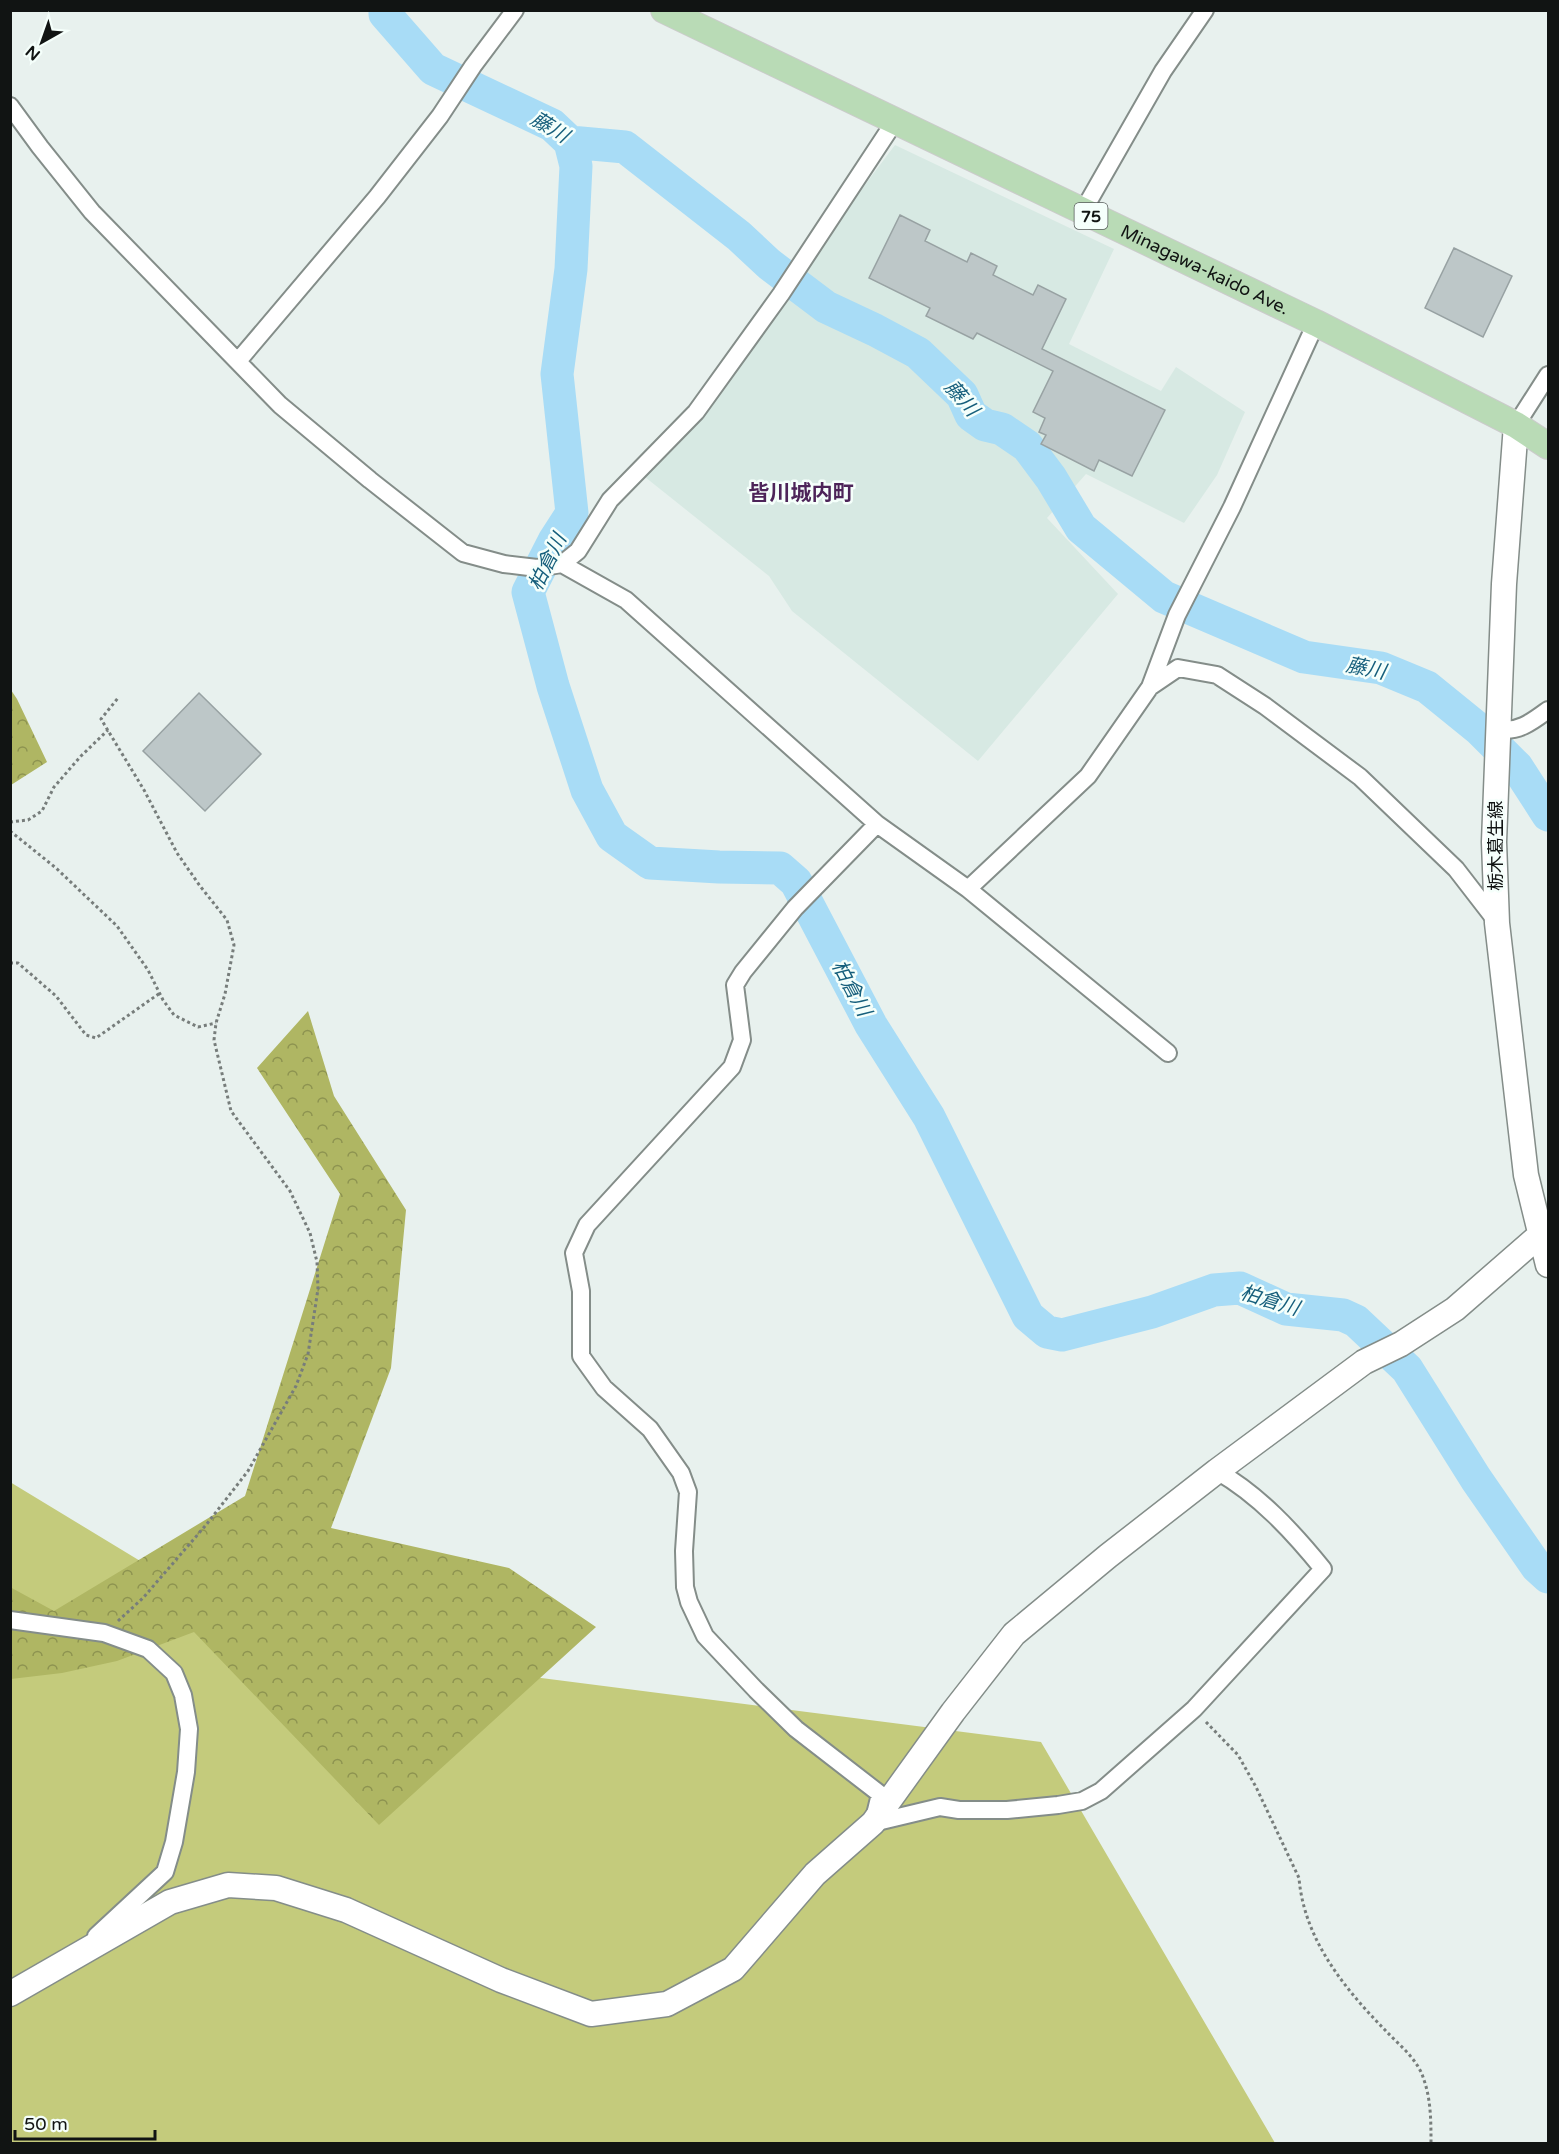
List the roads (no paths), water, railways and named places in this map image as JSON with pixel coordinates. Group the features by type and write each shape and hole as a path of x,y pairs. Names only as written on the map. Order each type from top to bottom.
{"main road":[{"name":"Minagawa-kaido Ave.","path":"666,11 1316,323 1516,424"},
{"name":"75","path":"1516,424 1548,446"}],"street":[{"path":"238,361 376,197 440,116 473,66 515,10"},
{"path":"1083,212 1163,71 1205,10"},
{"path":"10,106 92,212 280,405 463,553 504,564 537,568 562,564 578,551 609,500 696,412 781,294 895,121"},
{"path":"968,889 1088,776 1149,687 1177,615 1232,507 1316,323"},
{"path":"1516,424 1548,375"},
{"name":"栃木葛生線","path":"1516,424 1504,584 1494,842 1497,923 1526,1175 1548,1264"},
{"path":"562,564 626,600 877,824 968,889 1168,1053"},
{"path":"1149,687 1178,668 1217,675 1265,706 1360,777 1456,869 1497,923"},
{"path":"1499,731 1518,729 1548,710"},
{"path":"873,1823 880,1794 796,1729 705,1636 689,1602 685,1587 684,1551 688,1492 681,1473 650,1428 604,1388 581,1356 581,1291 574,1253 586,1225 732,1067 742,1040 735,985 743,972 795,908 877,824"},
{"path":"10,1994 170,1902 228,1885 276,1888 346,1910 501,1980 591,2014 667,2004 733,1969 815,1875 873,1823 953,1712 1014,1634 1108,1556 1217,1471 1364,1362 1401,1344 1455,1309 1540,1235"},
{"path":"873,1823 940,1807 959,1810 1007,1810 1082,1801 1101,1791 1194,1709 1323,1569 1294,1534 1235,1482 1217,1471"},
{"path":"10,1620 104,1633 148,1649 174,1673 183,1695 189,1729 186,1772 174,1842 165,1872 73,1957"}],"waterway":[{"name":"藤川","path":"385,10 385,14 433,69 552,125 570,142 625,147 739,236 769,264 826,307 918,353 962,395 971,415 985,425 1002,429 1027,446 1051,478 1081,528 1164,597 1304,657 1381,668 1427,687 1480,730 1517,767 1548,815"},
{"name":"柏倉川","path":"570,142 576,166 571,269 557,374 572,513 554,541 528,592 553,686 587,790 612,836 650,863 780,868 796,882 871,1025 929,1117 1028,1316 1047,1332 1062,1335 1152,1312 1214,1290 1240,1288 1286,1309 1343,1315 1356,1321 1407,1369 1476,1479 1537,1567 1548,1577"}],"district":[{"name":"皆川城内町","path":"801,493"}]}
